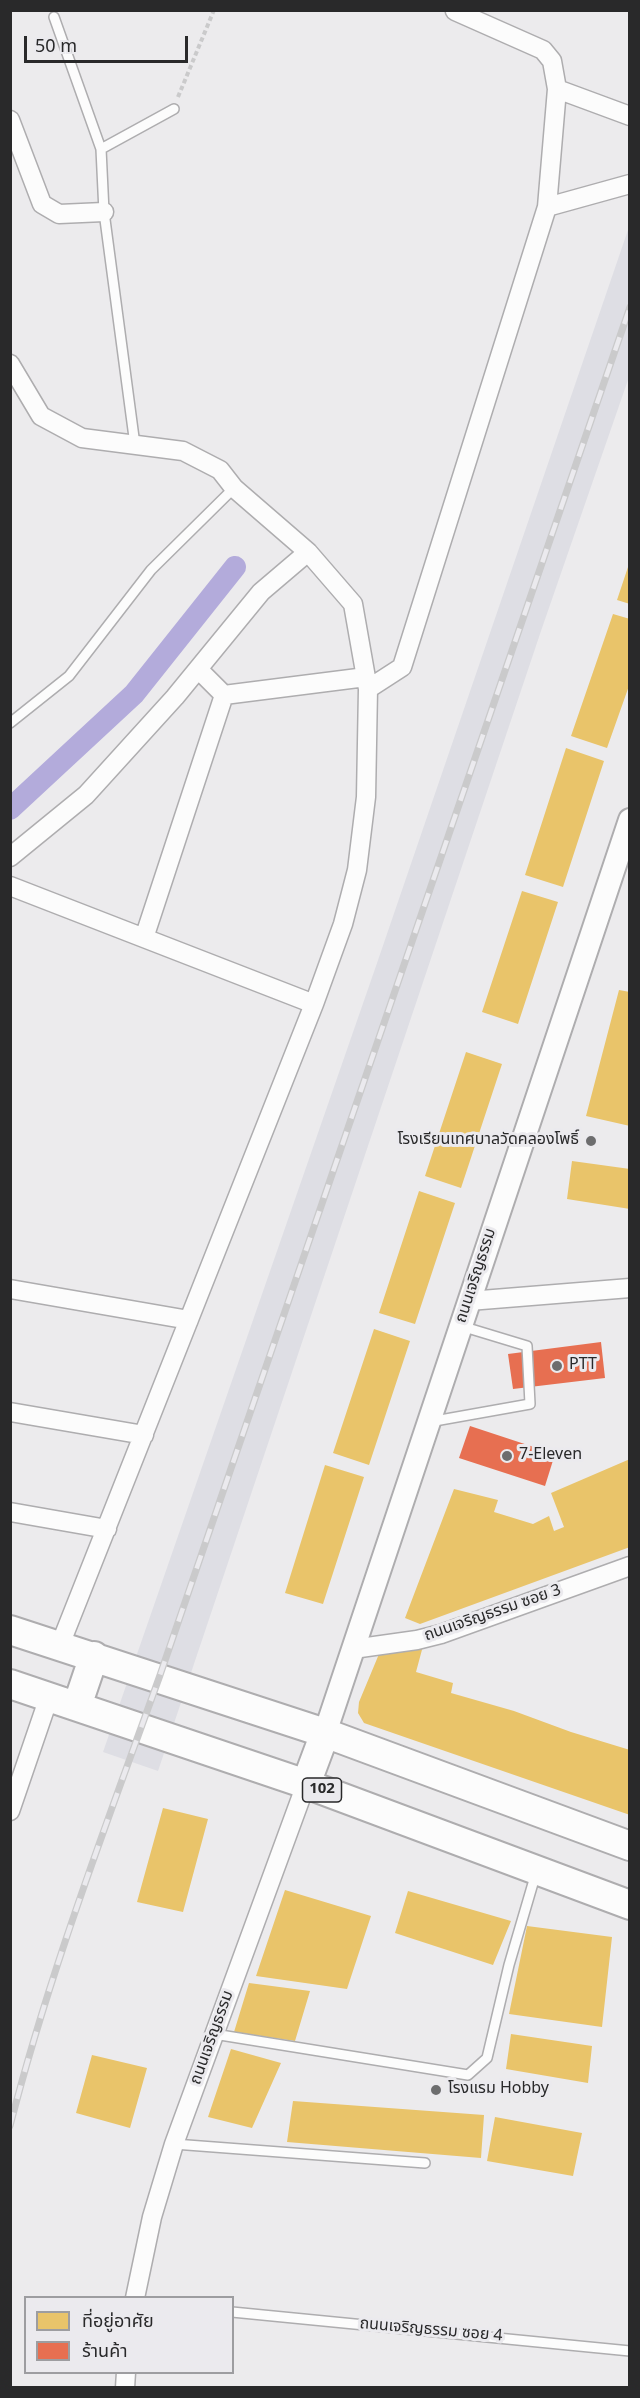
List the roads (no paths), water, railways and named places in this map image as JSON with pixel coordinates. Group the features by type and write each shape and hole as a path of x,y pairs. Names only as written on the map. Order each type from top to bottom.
{"main road":[{"path":"10,1630 325,1733 630,1846"},
{"path":"77,1706 94,1656"},
{"name":"102","path":"10,1684 306,1784 630,1905"},
{"path":"306,1784 325,1733"}],"street":[{"path":"198,669 224,695 367,683 402,667 547,207 557,89 552,61 543,50 455,11"},
{"path":"557,89 630,116"},
{"path":"10,120 42,204 59,214 104,212"},
{"path":"547,207 630,184"},
{"path":"10,364 41,416 82,438 183,451 220,470 234,488 308,552 354,604 367,683 366,797 357,870 344,924 60,1645"},
{"path":"10,856 86,795 198,669 261,592 308,552"},
{"path":"144,938 224,695"},
{"name":"ถนนเจริญธรรม","path":"325,1733 460,1326 621,873 630,820"},
{"path":"10,886 314,1004"},
{"path":"10,1288 189,1320"},
{"path":"469,1301 630,1288"},
{"path":"10,1412 144,1435"},
{"path":"10,1512 107,1529"},
{"name":"ถนนเจริญธรรม ซอย 3","path":"353,1649 417,1640 452,1630 630,1566"},
{"path":"10,1812 49,1697"},
{"name":"ถนนเจริญธรรม","path":"135,2296 152,2217 174,2144 306,1784"}],"lane":[{"path":"54,17 101,149 104,212 135,445"},
{"path":"101,149 174,109"},
{"path":"10,723 69,675 151,570 234,488"},
{"path":"428,1422 530,1404 527,1346 460,1326"},
{"path":"214,2034 468,2074 487,2058 509,1965 536,1871"},
{"path":"174,2144 424,2163"},
{"name":"ถนนเจริญธรรม ซอย 4","path":"234,2312 630,2351"}],"waterway":[{"path":"10,809 134,694 235,567"}],"railway":[{"path":"10,2126 42,2012 79,1900 159,1678 630,307"}],"place":[{"name":"โรงเรียนเทศบาลวัดคลองโพธิ์","path":"591,1141"},
{"name":"PTT","path":"557,1366"},
{"name":"7-Eleven","path":"507,1456"},
{"name":"โรงแรม Hobby","path":"436,2090"}]}
